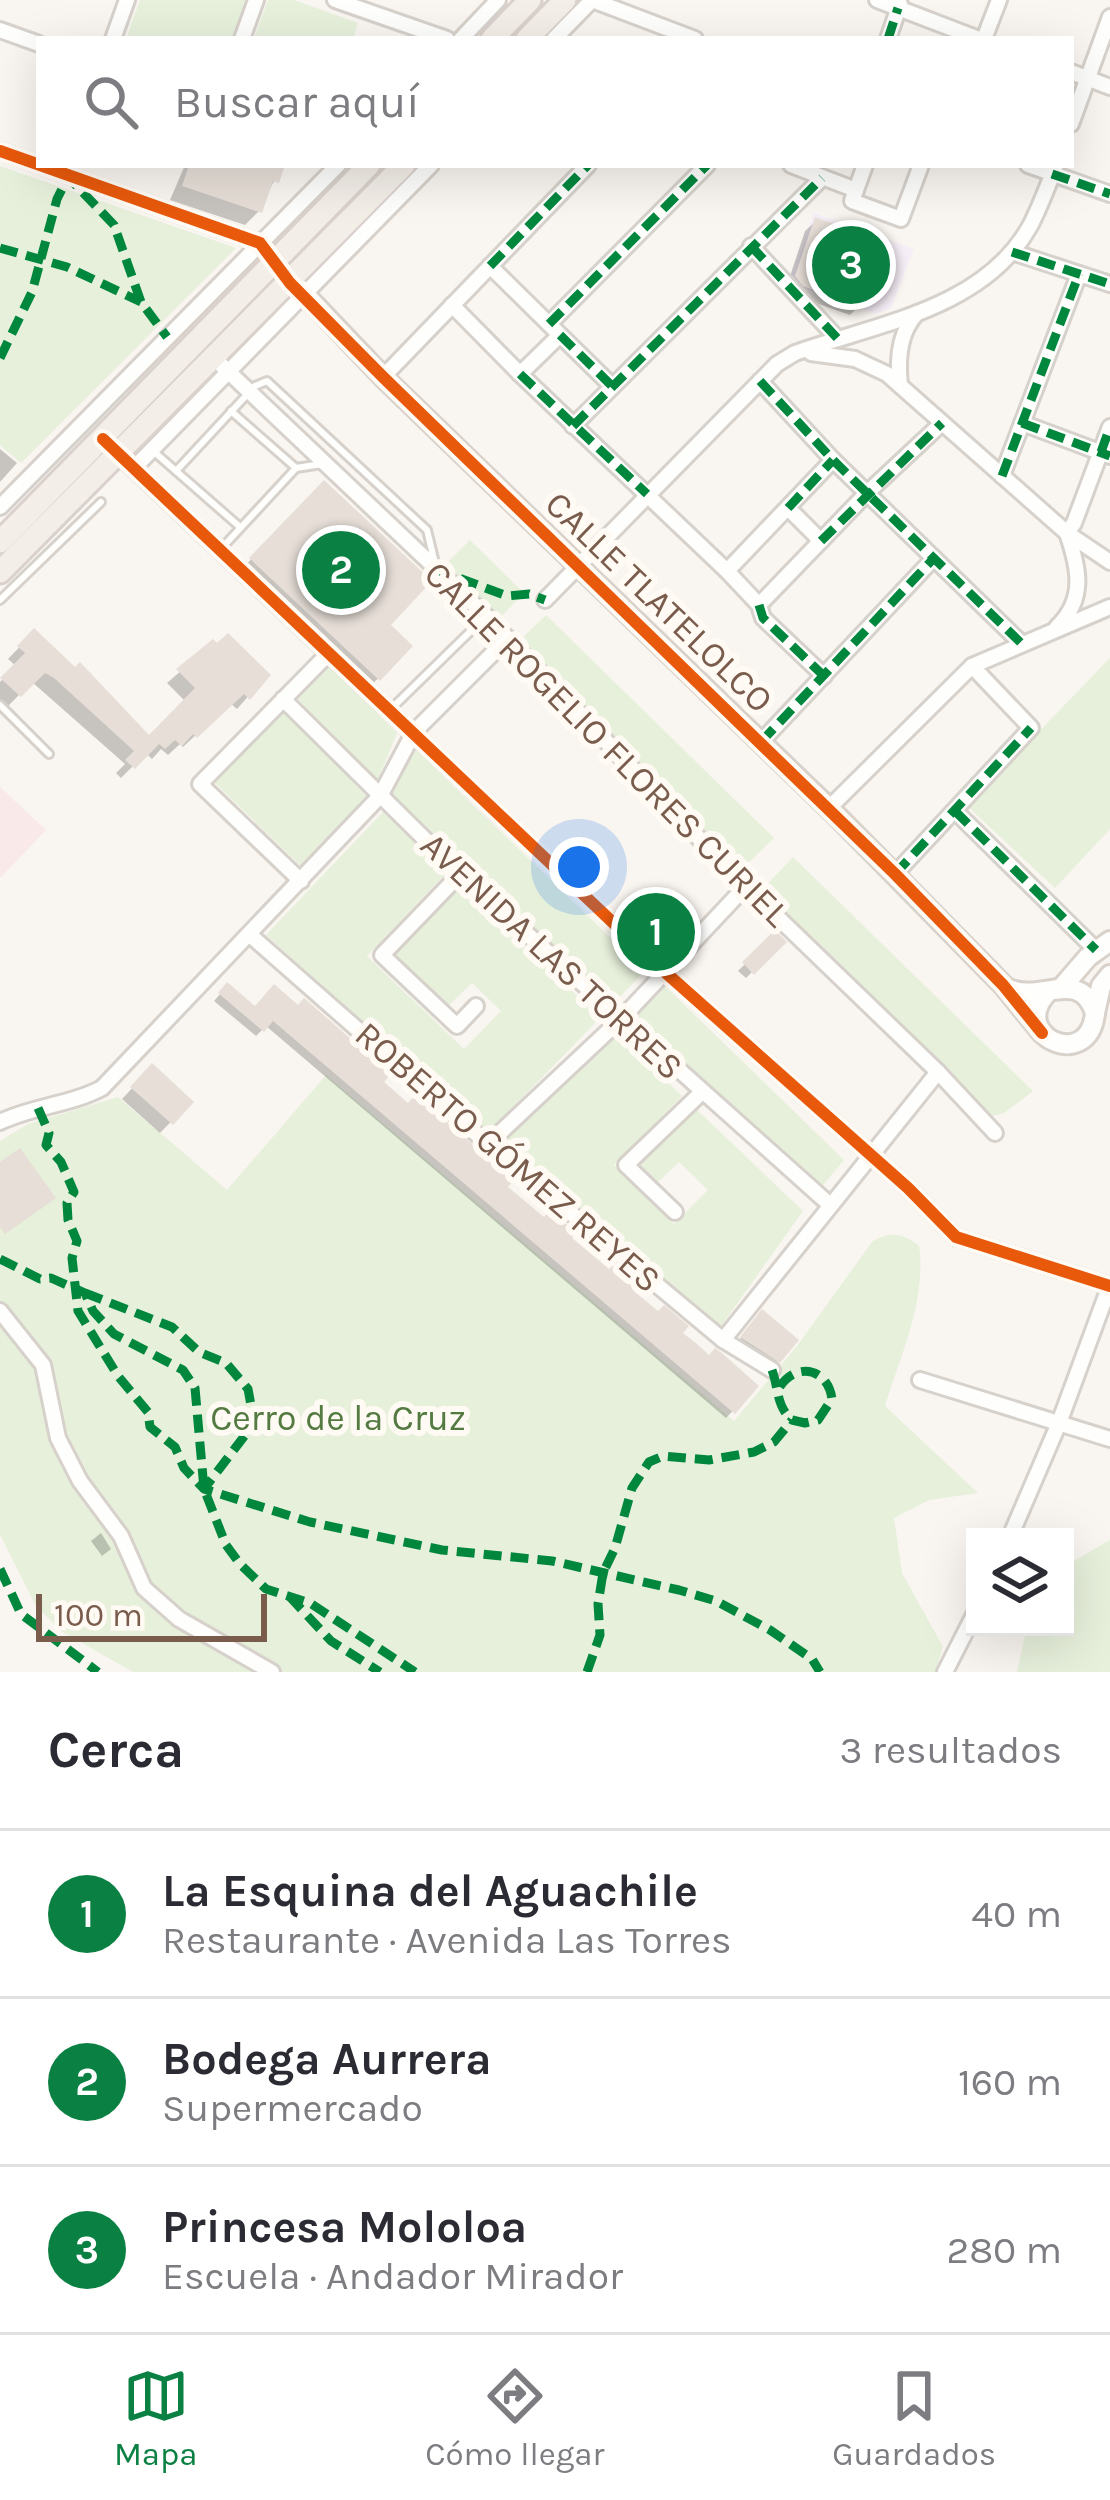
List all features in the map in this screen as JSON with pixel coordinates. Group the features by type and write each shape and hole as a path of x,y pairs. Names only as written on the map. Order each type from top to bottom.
{"main road":[{"path":"495,36 530,0"},
{"path":"530,36 565,0"},
{"path":"0,572 118,454 274,262 365,168"},
{"path":"0,542 118,454 222,365 296,289 394,168"}],"street":[{"path":"114,36 127,0"},
{"path":"243,36 256,0"},
{"path":"335,0 438,36"},
{"path":"464,36 499,0"},
{"path":"557,36 592,0 687,36"},
{"path":"877,0 900,4 975,36"},
{"path":"983,36 999,0"},
{"path":"889,36 900,4"},
{"path":"1074,116 1110,16"},
{"path":"0,30 36,43"},
{"path":"1074,73 1110,87"},
{"path":"0,151 36,161"},
{"path":"0,507 335,168"},
{"path":"296,289 427,168"},
{"path":"383,377 585,168"},
{"path":"520,374 555,329 704,168"},
{"path":"798,168 856,190"},
{"path":"864,168 852,201 901,219 920,168"},
{"path":"545,600 760,381 795,353 917,313 964,291 1012,252 1029,228 1054,169 1110,194"},
{"path":"70,171 260,243 274,262"},
{"path":"573,426 821,178"},
{"path":"751,247 838,339"},
{"path":"1012,252 1110,284"},
{"name":"CALLE TLATELOLCO","path":"274,262 383,377 895,874 1042,1033"},
{"path":"490,266 613,386"},
{"path":"1001,476 1079,274"},
{"path":"452,305 727,571 759,605 763,618 824,676"},
{"path":"900,385 899,354 908,323 917,313"},
{"path":"795,353 855,358 900,385 1067,533 1110,562"},
{"path":"118,454 152,449 222,365"},
{"name":"CALLE ROGELIO FLORES CURIEL","path":"222,365 486,616 746,886 995,1133"},
{"path":"760,381 833,460 1021,644"},
{"path":"759,605 867,493 943,423"},
{"path":"1022,423 1105,454"},
{"path":"1048,634 1071,612 1077,597 1079,580 1067,533 1105,454 1110,427"},
{"name":"AVENIDA LAS TORRES","path":"118,454 665,972 908,1188 956,1237 1110,1286"},
{"path":"727,571 833,460"},
{"path":"788,508 820,541"},
{"path":"761,742 934,558"},
{"path":"829,808 972,666 1110,607"},
{"path":"0,1122 24,1110 66,1103 102,1088 380,796 415,732 507,639"},
{"path":"301,881 200,784 329,653"},
{"path":"895,874 1030,728 972,666"},
{"name":"AVENIDA LAS TORRES","path":"283,699 460,874 829,1204"},
{"path":"955,811 1103,945 1038,1006 1037,1025 1042,1033 1058,1044 1076,1043 1090,1031 1101,986 1110,975"},
{"path":"460,874 382,955 457,1026 476,1006"},
{"path":"488,1144 620,1020 746,886"},
{"name":"ROBERTO GÓMEZ REYES","path":"250,934 488,1144 723,1340 772,1370"},
{"path":"1003,986 1017,993 1056,989 1084,993 1095,1012"},
{"path":"723,1340 938,1072"},
{"path":"675,1212 626,1165 701,1093"},
{"path":"1014,1528 1110,1286"},
{"path":"0,1312 43,1365 58,1438 80,1481 121,1536 144,1588 179,1619 272,1672"},
{"path":"920,1380 1110,1439"},
{"path":"945,1672 966,1631"}],"lane":[{"path":"176,471 259,382 274,384 427,530 436,569"},
{"path":"232,411 296,468"},
{"path":"152,449 240,527"},
{"path":"221,549 296,468 323,464"},
{"path":"0,600 101,502"},
{"path":"389,711 486,616"},
{"path":"0,705 49,754"}],"shaded area":[{"path":"814,213 914,249 891,308 876,314 788,282"},
{"path":"0,787 46,830 0,878"}],"green space":[{"path":"140,0 247,0 233,36 127,36"},
{"path":"268,0 294,0 358,23 354,36 255,36"},
{"path":"0,166 236,248 21,463 0,445"},
{"path":"470,540 524,593 497,621 443,567"},
{"path":"546,615 774,838 743,868 518,642"},
{"path":"1110,658 1110,829 1055,888 967,806"},
{"path":"329,666 397,733 377,782 297,698"},
{"path":"284,711 366,796 303,868 215,783"},
{"path":"414,748 645,971 612,1005 392,795"},
{"path":"383,812 447,872 367,956 464,1049 501,1011 472,983 445,1009 392,955 461,885 600,1018 487,1134 266,935"},
{"path":"793,857 1033,1091 1004,1113 992,1116 985,1112 761,891"},
{"path":"664,985 844,1160 813,1197 628,1020"},
{"path":"615,1032 682,1096 614,1165 674,1224 708,1190 679,1162 656,1184 636,1166 694,1107 803,1211 719,1329 501,1145"},
{"name":"Cerro de la Cruz","path":"326,1075 734,1421 797,1346 872,1242 896,1235 919,1246 916,1307 885,1406 978,1493 929,1500 894,1518 902,1573 943,1647 935,1672 133,1672 61,1631 36,1606 0,1535 0,1141 28,1124 118,1097 227,1190"},
{"path":"1110,1540 1110,1672 1017,1672 1025,1636 1074,1636 1074,1561"}],"building":[{"path":"188,168 284,168 279,183 273,181 262,213 182,186"},
{"path":"815,217 871,238 856,280 870,286 863,307 803,286 795,276"},
{"path":"324,480 432,581 391,625 413,646 380,681 249,558"},
{"path":"34,628 75,667 80,662 149,735 195,688 176,669 213,639 217,643 228,633 271,675 250,700 244,694 197,738 193,734 182,746 175,740 165,749 159,744 135,769 125,760 134,751 54,678 45,673 21,697 0,678 25,653 17,646"},
{"path":"649,912 677,939 664,953 635,926"},
{"path":"775,930 787,942 754,975 742,962"},
{"path":"227,982 255,1006 274,984 298,1005 304,998 391,1074 384,1082 408,1103 415,1095 514,1180 508,1187 544,1217 550,1210 576,1232 572,1238 609,1269 614,1264 640,1286 635,1292 658,1311 664,1305 689,1326 683,1333 709,1355 715,1348 759,1386 735,1414 273,1021 264,1032 218,993"},
{"path":"152,1063 194,1102 173,1125 130,1087"},
{"path":"20,1148 56,1198 5,1234 0,1227 0,1162"},
{"path":"762,1309 799,1340 780,1363 740,1337"}],"marked path":[{"path":"889,36 898,8"},
{"path":"490,266 585,168"},
{"path":"549,324 704,168"},
{"path":"1052,174 1110,194"},
{"path":"0,358 32,292 57,199 68,177 114,225 141,302 167,337"},
{"path":"573,426 822,178"},
{"path":"751,246 838,339"},
{"path":"0,248 67,267 141,302"},
{"path":"1012,252 1110,284"},
{"path":"1002,476 1079,274"},
{"path":"560,335 612,386"},
{"path":"520,374 647,494"},
{"path":"760,381 833,460 1021,643"},
{"path":"821,541 942,423"},
{"path":"1022,423 1110,456"},
{"path":"1101,452 1110,427"},
{"path":"788,508 833,460"},
{"path":"761,742 934,558"},
{"path":"435,569 507,596 529,594 545,600"},
{"path":"759,605 763,618 824,676"},
{"path":"895,874 1031,728"},
{"path":"955,811 1096,950"},
{"path":"38,1108 49,1133 46,1145 61,1162 74,1192 67,1203 77,1241 72,1258 78,1311 118,1376 148,1412 150,1427 175,1447 184,1468 204,1489 310,1522 442,1550 552,1561 679,1590 716,1601 770,1630 812,1659 820,1672"},
{"path":"0,1259 40,1279 51,1278 85,1293 93,1311 114,1334 183,1370 195,1388 204,1489 226,1545 240,1564 266,1589 310,1603 415,1672"},
{"path":"85,1293 172,1327 199,1352 226,1363 248,1389 253,1416 249,1430 204,1489"},
{"path":"772,1370 780,1403 792,1420 818,1420 832,1399 824,1380 810,1372 794,1374 779,1388"},
{"path":"587,1672 600,1635 603,1573 632,1488 649,1462 663,1456 709,1460 754,1452 774,1442 792,1420"},
{"path":"0,1569 21,1614 98,1672"},
{"path":"289,1596 331,1641 380,1672"}],"cycle path":[{"path":"0,151 36,164"},
{"path":"48,168 260,243 290,283 383,377 895,874 1003,985 1042,1033"},
{"path":"103,439 665,972 908,1188 956,1237 1110,1286"}],"place":[{"name":"Princesa Mololoa","path":"851,265"},
{"name":"Bodega Aurrera","path":"341,570"},
{"name":"La Esquina del Aguachile","path":"656,932"}]}
